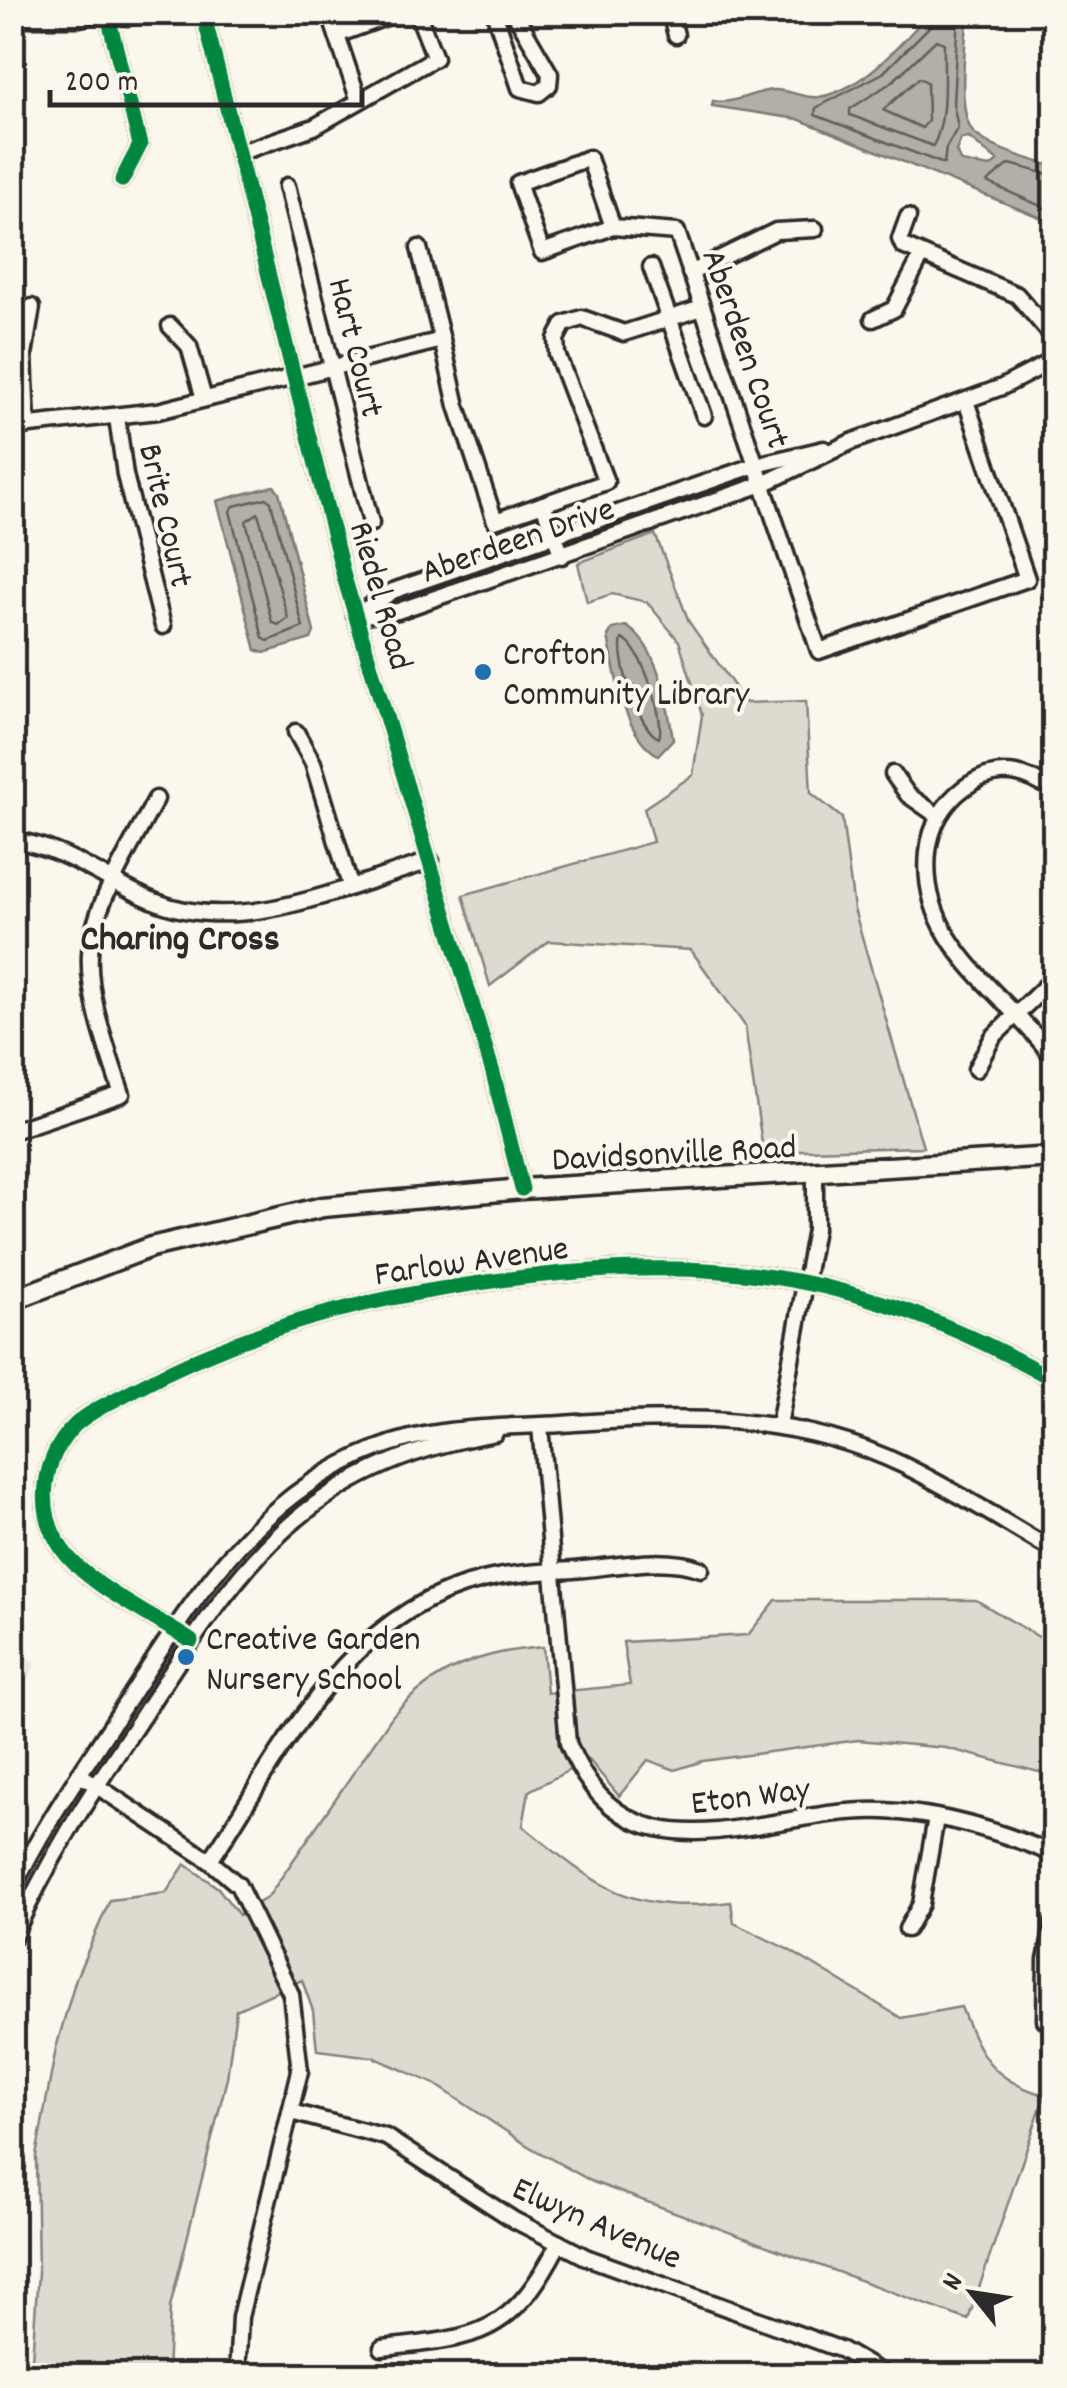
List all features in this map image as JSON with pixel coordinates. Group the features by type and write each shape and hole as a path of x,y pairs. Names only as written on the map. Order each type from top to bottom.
{"main road":[{"name":"Davidsonville Road","path":"12,1300 151,1247 267,1217 383,1200 1054,1157"}],"street":[{"path":"107,12 140,145 122,180"},
{"path":"12,18 80,18 107,12 128,17 146,12"},
{"name":"Riedel Road","path":"204,12 355,616 431,861 522,1190"},
{"path":"329,12 359,102"},
{"path":"337,35 400,12"},
{"path":"238,152 314,127 435,58 417,12"},
{"path":"494,12 520,88 539,93 548,84 550,74 514,12"},
{"path":"670,12 676,35"},
{"path":"589,158 613,227 542,252 518,183 589,158"},
{"name":"Hart Court","path":"286,186 371,523"},
{"path":"908,218 900,242 1017,295 1054,338"},
{"name":"Aberdeen Court","path":"613,227 676,232 819,651 1027,579 966,401"},
{"path":"690,273 776,231 815,229"},
{"path":"420,248 457,406 495,520 606,482 557,354 559,330 575,318 624,333 702,308"},
{"path":"873,320 894,309 922,255"},
{"path":"651,267 704,416"},
{"path":"32,308 24,356 20,426 117,418 442,340"},
{"path":"170,326 189,346 204,400"},
{"name":"Aberdeen Drive","path":"355,616 398,611 763,484 851,442 966,401 1054,360"},
{"name":"Brite Court","path":"117,418 125,475 163,626"},
{"name":"Aberdeen Drive","path":"355,616 393,591 554,534 756,465 851,442"},
{"path":"543,504 562,556"},
{"path":"296,732 312,763 350,884"},
{"path":"1042,784 1009,772 984,776 960,791 938,816 928,872 939,925 952,948 1054,1059"},
{"path":"893,774 908,795 938,816"},
{"path":"12,1130 122,1094 94,1012 87,975 89,934 156,799"},
{"path":"12,840 51,849 174,908 219,914 272,908 431,861"},
{"path":"976,1070 987,1046 1054,978"},
{"path":"779,1425 816,1214 815,1173"},
{"name":"Farlow Avenue","path":"191,1641 80,1568 62,1550 51,1528 45,1498 47,1471 59,1445 88,1414 154,1379 245,1339 355,1306 428,1291 680,1270 805,1281 934,1318 1054,1380"},
{"path":"12,1890 79,1774 230,1552 306,1484 375,1449 466,1427 699,1416 779,1425 820,1434 900,1464 1054,1551"},
{"path":"12,1940 42,1876 96,1786 227,1587 265,1544 348,1482 417,1452 540,1426"},
{"name":"Eton Way","path":"540,1426 568,1743 587,1783 620,1815 643,1826 683,1834 840,1813 887,1811 998,1831 1054,1854"},
{"path":"210,1861 324,1689 372,1636 425,1601 455,1588 507,1575 671,1562 702,1569"},
{"path":"79,1774 210,1861 238,1885 292,1994 300,2046 291,2112 240,2318 237,2376"},
{"path":"906,1929 921,1904 936,1818"},
{"path":"1045,2020 1046,1960 1054,1922"},
{"name":"Elwyn Avenue","path":"291,2112 386,2137 484,2201 559,2243 888,2376"},
{"path":"382,2348 450,2341 500,2322 529,2297 559,2243"}],"shaded area":[{"path":"655,534 689,622 746,703 806,701 811,793 842,818 854,909 923,1147 763,1151 745,1026 691,950 549,941 490,986 463,895 653,842 644,808 693,775 702,715 679,641 647,602 612,594 587,602 578,563"},
{"path":"776,1600 976,1600 1054,1646 1054,1776 946,1748 858,1740 703,1761 675,1770 648,1760 619,1796 589,1760 529,1791 523,1826 573,1866 617,1892 666,1904 731,1902 734,1923 789,1950 901,2018 961,2007 990,2064 1012,2082 1045,2095 968,2320 593,2182 528,2146 435,2084 373,2057 317,2050 313,2011 302,1980 236,2010 227,2078 170,2307 167,2375 31,2376 38,2272 36,2156 56,2048 76,1978 110,1900 166,1893 185,1864 218,1888 239,1915 268,1897 393,1715 426,1685 461,1665 499,1653 543,1647 547,1693 630,1685 623,1642 748,1635"},
{"path":"13,1650 36,1663 13,1708"}],"water":[{"path":"930,12 968,13 963,95 969,125 975,134 993,145 1054,167 1054,223 798,119 712,106 713,101 773,90 813,97 835,93 880,64","holes":["969,138 998,161 990,167 961,162 956,151 961,139"]},
{"path":"274,486 279,492 314,632 311,639 264,653 256,650 217,501"},
{"path":"626,626 646,647 664,692 673,739 658,755 636,734 622,702 608,636 612,629"}],"cycle path":[{"path":"107,12 140,145 122,180"},
{"path":"203,12 344,577 493,1073 522,1189"},
{"path":"191,1641 104,1587 62,1549 48,1518 49,1468 64,1438 95,1410 169,1371 283,1326 401,1296 509,1279 616,1270 720,1271 809,1283 893,1306 975,1339 1054,1380"}],"place":[{"name":"Crofton Community Library","path":"483,672"},
{"name":"Creative Garden Nursery School","path":"186,1657"}],"district":[{"name":"Charing Cross","path":"180,936"}]}
